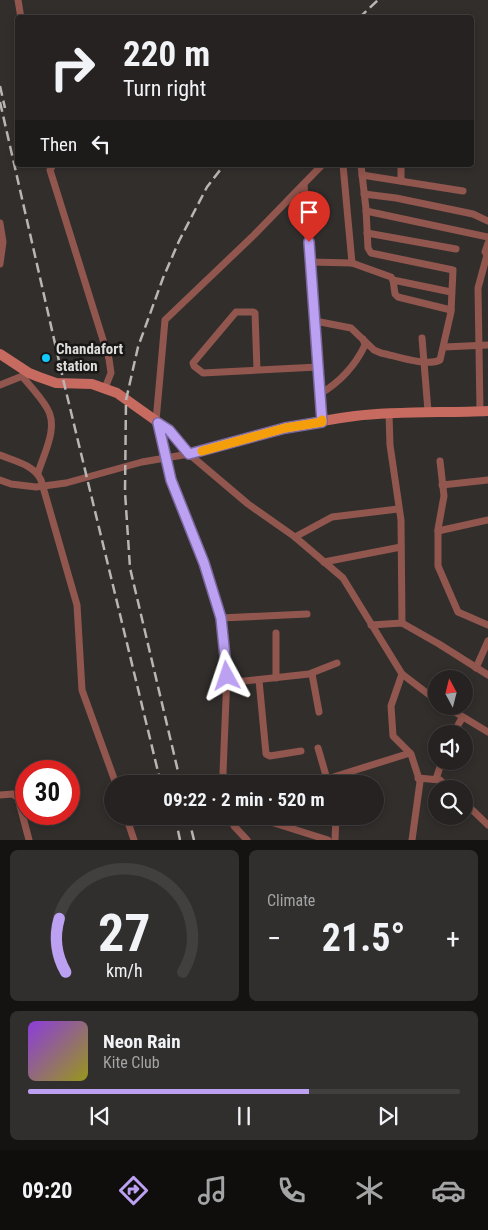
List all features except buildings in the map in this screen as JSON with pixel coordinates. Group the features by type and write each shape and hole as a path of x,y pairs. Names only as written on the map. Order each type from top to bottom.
{"main road":[{"path":"0,354 25,375 56,383 92,384 117,393 169,430 189,454 285,428 356,416 484,411"}],"street":[{"path":"18,0 20,15"},
{"path":"52,167 50,170 109,358 111,373 105,388"},
{"path":"223,775 226,683 221,618 204,563 171,480 157,422 165,320 254,235 304,184 317,167"},
{"path":"343,167 352,263"},
{"path":"315,321 351,328 377,352 423,362 439,361 444,346 451,310 454,271 452,269 371,253 368,248 361,167"},
{"path":"401,167 401,181"},
{"path":"362,175 463,191"},
{"path":"304,184 322,422"},
{"path":"364,194 396,198 473,214 488,221"},
{"path":"366,212 488,237"},
{"path":"0,223 2,242 0,264"},
{"path":"367,233 456,249"},
{"path":"484,411 479,346 478,288 487,255 485,252 488,242"},
{"path":"310,262 352,263 391,277 395,294 398,297 451,310"},
{"path":"392,280 451,292"},
{"path":"258,370 255,313 253,312 236,312 193,362 194,366 202,373 318,367"},
{"path":"422,338 428,412"},
{"path":"320,394 335,385 357,360 365,345 363,339"},
{"path":"444,346 488,345"},
{"path":"0,385 25,375 47,408 50,416 51,432 38,473"},
{"path":"389,414 390,445 401,520 402,623"},
{"path":"0,480 10,484 43,486 82,479 161,458 189,454 248,504 295,537 343,578 402,674 428,694"},
{"path":"0,455 33,469 38,473 43,486 77,605 82,690 113,775"},
{"path":"440,461 444,498 438,531 439,569 461,615 488,625"},
{"path":"442,485 488,480"},
{"path":"295,537 332,517 398,509"},
{"path":"438,531 488,520"},
{"path":"324,562 401,546"},
{"path":"221,618 307,614"},
{"path":"371,625 402,623 488,675"},
{"path":"276,633 276,678"},
{"path":"476,668 488,641"},
{"path":"226,683 312,674 337,663"},
{"path":"312,674 319,712"},
{"path":"402,674 391,706 393,736 410,753 420,782 412,840"},
{"path":"259,680 266,754 270,756 300,751"},
{"path":"458,715 488,731"},
{"path":"458,725 462,718"},
{"path":"318,748 327,775"},
{"path":"344,775 410,753"},
{"path":"418,778 436,779 439,770"},
{"path":"0,795 13,794 18,798 28,840"},
{"path":"473,811 488,825"},
{"path":"129,825 134,840"},
{"path":"234,825 248,840"},
{"path":"280,825 328,840"},
{"path":"335,840 336,825"}],"railway":[{"path":"362,15 378,0"},
{"path":"0,86 5,108"},
{"path":"0,102 64,383 159,775"},
{"path":"179,775 130,568 125,492 126,400 138,347 163,278 179,241 207,187 222,167"},
{"path":"177,825 180,840"},
{"path":"190,825 194,840"}],"slow traffic":[{"path":"202,451 285,428 322,422 322,420"}],"place":[{"name":"Chandafort station","path":"46,358"}],"route":[{"path":"227,676 221,618 204,563 171,480 158,423 169,430 189,454 285,428 322,422 309,242"}]}
